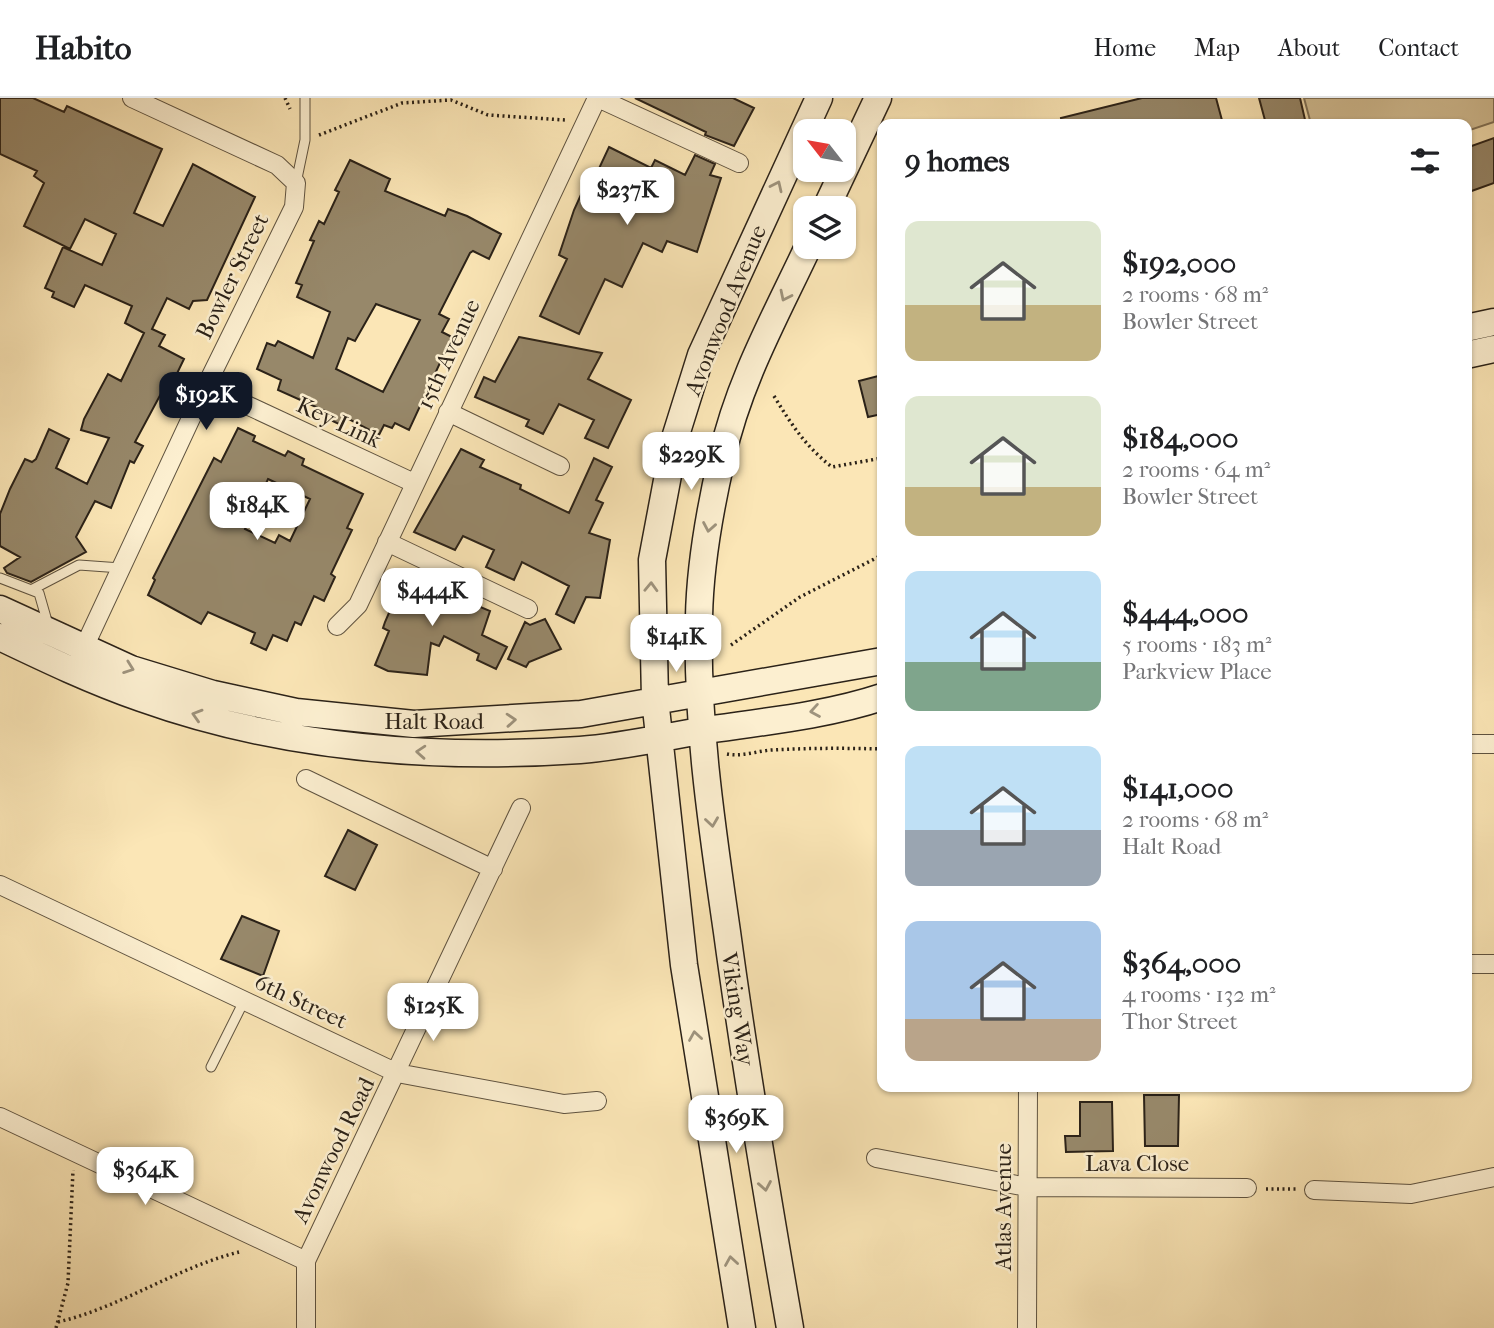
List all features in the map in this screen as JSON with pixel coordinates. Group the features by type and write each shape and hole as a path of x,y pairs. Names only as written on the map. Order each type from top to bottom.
{"main road":[{"name":"Avonwood Avenue","path":"659,738 655,699 652,560 675,438 702,355 819,98"},
{"path":"832,196 878,98"},
{"name":"Avonwood Avenue","path":"703,731 700,691 701,580 722,457 747,380 802,259"},
{"path":"1472,327 1494,322"},
{"path":"1472,354 1494,349"},
{"name":"Halt Road","path":"0,609 51,634 78,661 143,699 213,720 286,736 360,747 489,754 583,750 703,731 877,698"},
{"name":"Halt Road","path":"0,637 78,661 131,669 213,694 296,712 363,721 464,723 550,718 877,662"},
{"name":"Viking Way","path":"703,731 709,804 732,974 790,1328"},
{"name":"Viking Way","path":"659,738 684,965 741,1328"}],"street":[{"path":"132,98 277,165 296,183"},
{"path":"598,98 739,163"},
{"name":"15th Avenue","path":"337,626 358,604 598,98"},
{"name":"Bowler Street","path":"78,661 205,386 294,207 296,183"},
{"name":"Key Link","path":"205,386 414,484"},
{"path":"448,412 560,466"},
{"path":"387,542 528,609"},
{"path":"1472,744 1494,744"},
{"path":"306,779 493,869"},
{"name":"Avonwood Road","path":"306,1261 521,807"},
{"name":"6th Street","path":"0,885 397,1073 564,1104 597,1101"},
{"path":"1472,964 1494,964"},
{"name":"Atlas Avenue","path":"1027,1328 1028,1092"},
{"path":"0,1117 306,1261 306,1328"},
{"name":"Lava Close","path":"876,1158 1027,1187 1247,1188"},
{"path":"1314,1190 1411,1194 1494,1177"}],"lane":[{"path":"296,183 304,140 304,98"},
{"path":"31,590 79,565 121,568"},
{"path":"0,578 42,596 51,634"},
{"path":"212,1067 244,1000"}],"path":[{"path":"285,98 304,140 343,128 402,103 451,100 488,115 586,122"},
{"path":"774,396 812,452 832,467 877,459"},
{"path":"731,645 800,597 877,558"},
{"path":"722,753 736,756 757,751 824,747 877,748"},
{"path":"57,1328 68,1283 73,1164"},
{"path":"1247,1188 1314,1190"},
{"path":"58,1322 111,1307 186,1268 251,1248"}],"shaded area":[{"path":"1304,98 1494,98 1494,122 1472,129 1472,119 1310,119"}],"building":[{"path":"0,98 33,98 64,112 67,106 162,149 134,213 163,226 193,164 255,197 207,300 193,301 189,309 167,298 152,329 165,335 159,346 184,359 169,390 164,388 135,442 143,446 134,463 130,461 111,508 95,501 76,537 86,552 31,582 7,573 4,568 20,557 0,546 0,514 10,489 25,459 32,462 36,459 49,429 69,439 56,468 87,484 109,438 81,430 84,419 108,374 121,381 144,333 125,323 132,306 85,285 74,307 52,297 54,292 45,288 63,247 102,265 116,234 85,219 70,249 24,226 44,183 34,176 37,171 0,154"},
{"path":"635,98 733,98 754,108 734,146 705,135 706,132"},
{"path":"1142,98 1216,98 1222,119 1061,119"},
{"path":"1259,98 1300,98 1305,119 1265,119"},
{"path":"1494,138 1494,183 1472,191 1472,146"},
{"path":"609,147 651,168 655,160 685,175 695,155 715,164 710,175 721,178 697,252 667,241 662,252 643,243 622,287 605,279 579,334 540,316 567,259 559,255 574,210 584,188 589,190"},
{"path":"350,160 390,179 385,191 445,216 448,209 467,216 501,234 489,259 473,251 470,253 439,314 449,319 442,332 452,337 409,430 395,423 392,428 384,425 379,435 345,417 341,425 322,416 325,411 278,390 281,380 257,369 267,343 275,346 278,341 313,358 330,312 297,297 302,285 296,283 314,241 310,240 319,221 324,224 339,192 335,190","holes":["376,304 420,320 383,392 336,369 348,338 355,341"]},
{"path":"519,337 602,353 588,379 631,400 608,448 585,438 594,420 559,404 543,434 526,426 529,420 475,397 484,377 495,382"},
{"path":"877,376 877,415 868,417 859,381"},
{"path":"238,428 255,436 253,441 285,456 288,451 304,459 302,465 363,494 347,528 352,530 331,574 335,577 324,601 314,596 301,625 295,622 287,641 273,635 266,650 251,643 255,633 208,612 201,624 148,595 155,580 153,578 214,458 221,462","holes":["268,479 310,499 290,541 279,535 275,543 245,529"]},
{"path":"461,449 484,460 480,467 521,485 520,489 569,513 594,458 612,467 596,500 603,503 589,533 610,540 600,598 586,597 574,623 556,614 569,586 522,562 514,580 486,567 494,550 463,536 455,550 414,532"},
{"path":"407,571 437,584 435,588 490,611 482,635 507,647 496,669 477,660 479,654 444,636 439,646 431,643 427,675 388,671 375,665 389,631 383,628 385,622"},
{"path":"545,619 561,649 529,662 526,667 508,659 525,622 530,625"},
{"path":"348,830 377,845 355,890 325,876"},
{"path":"242,916 279,931 263,976 221,959"},
{"path":"1144,1095 1179,1095 1178,1146 1145,1146"},
{"path":"1080,1102 1112,1102 1113,1151 1066,1152 1065,1136 1080,1136"}]}
